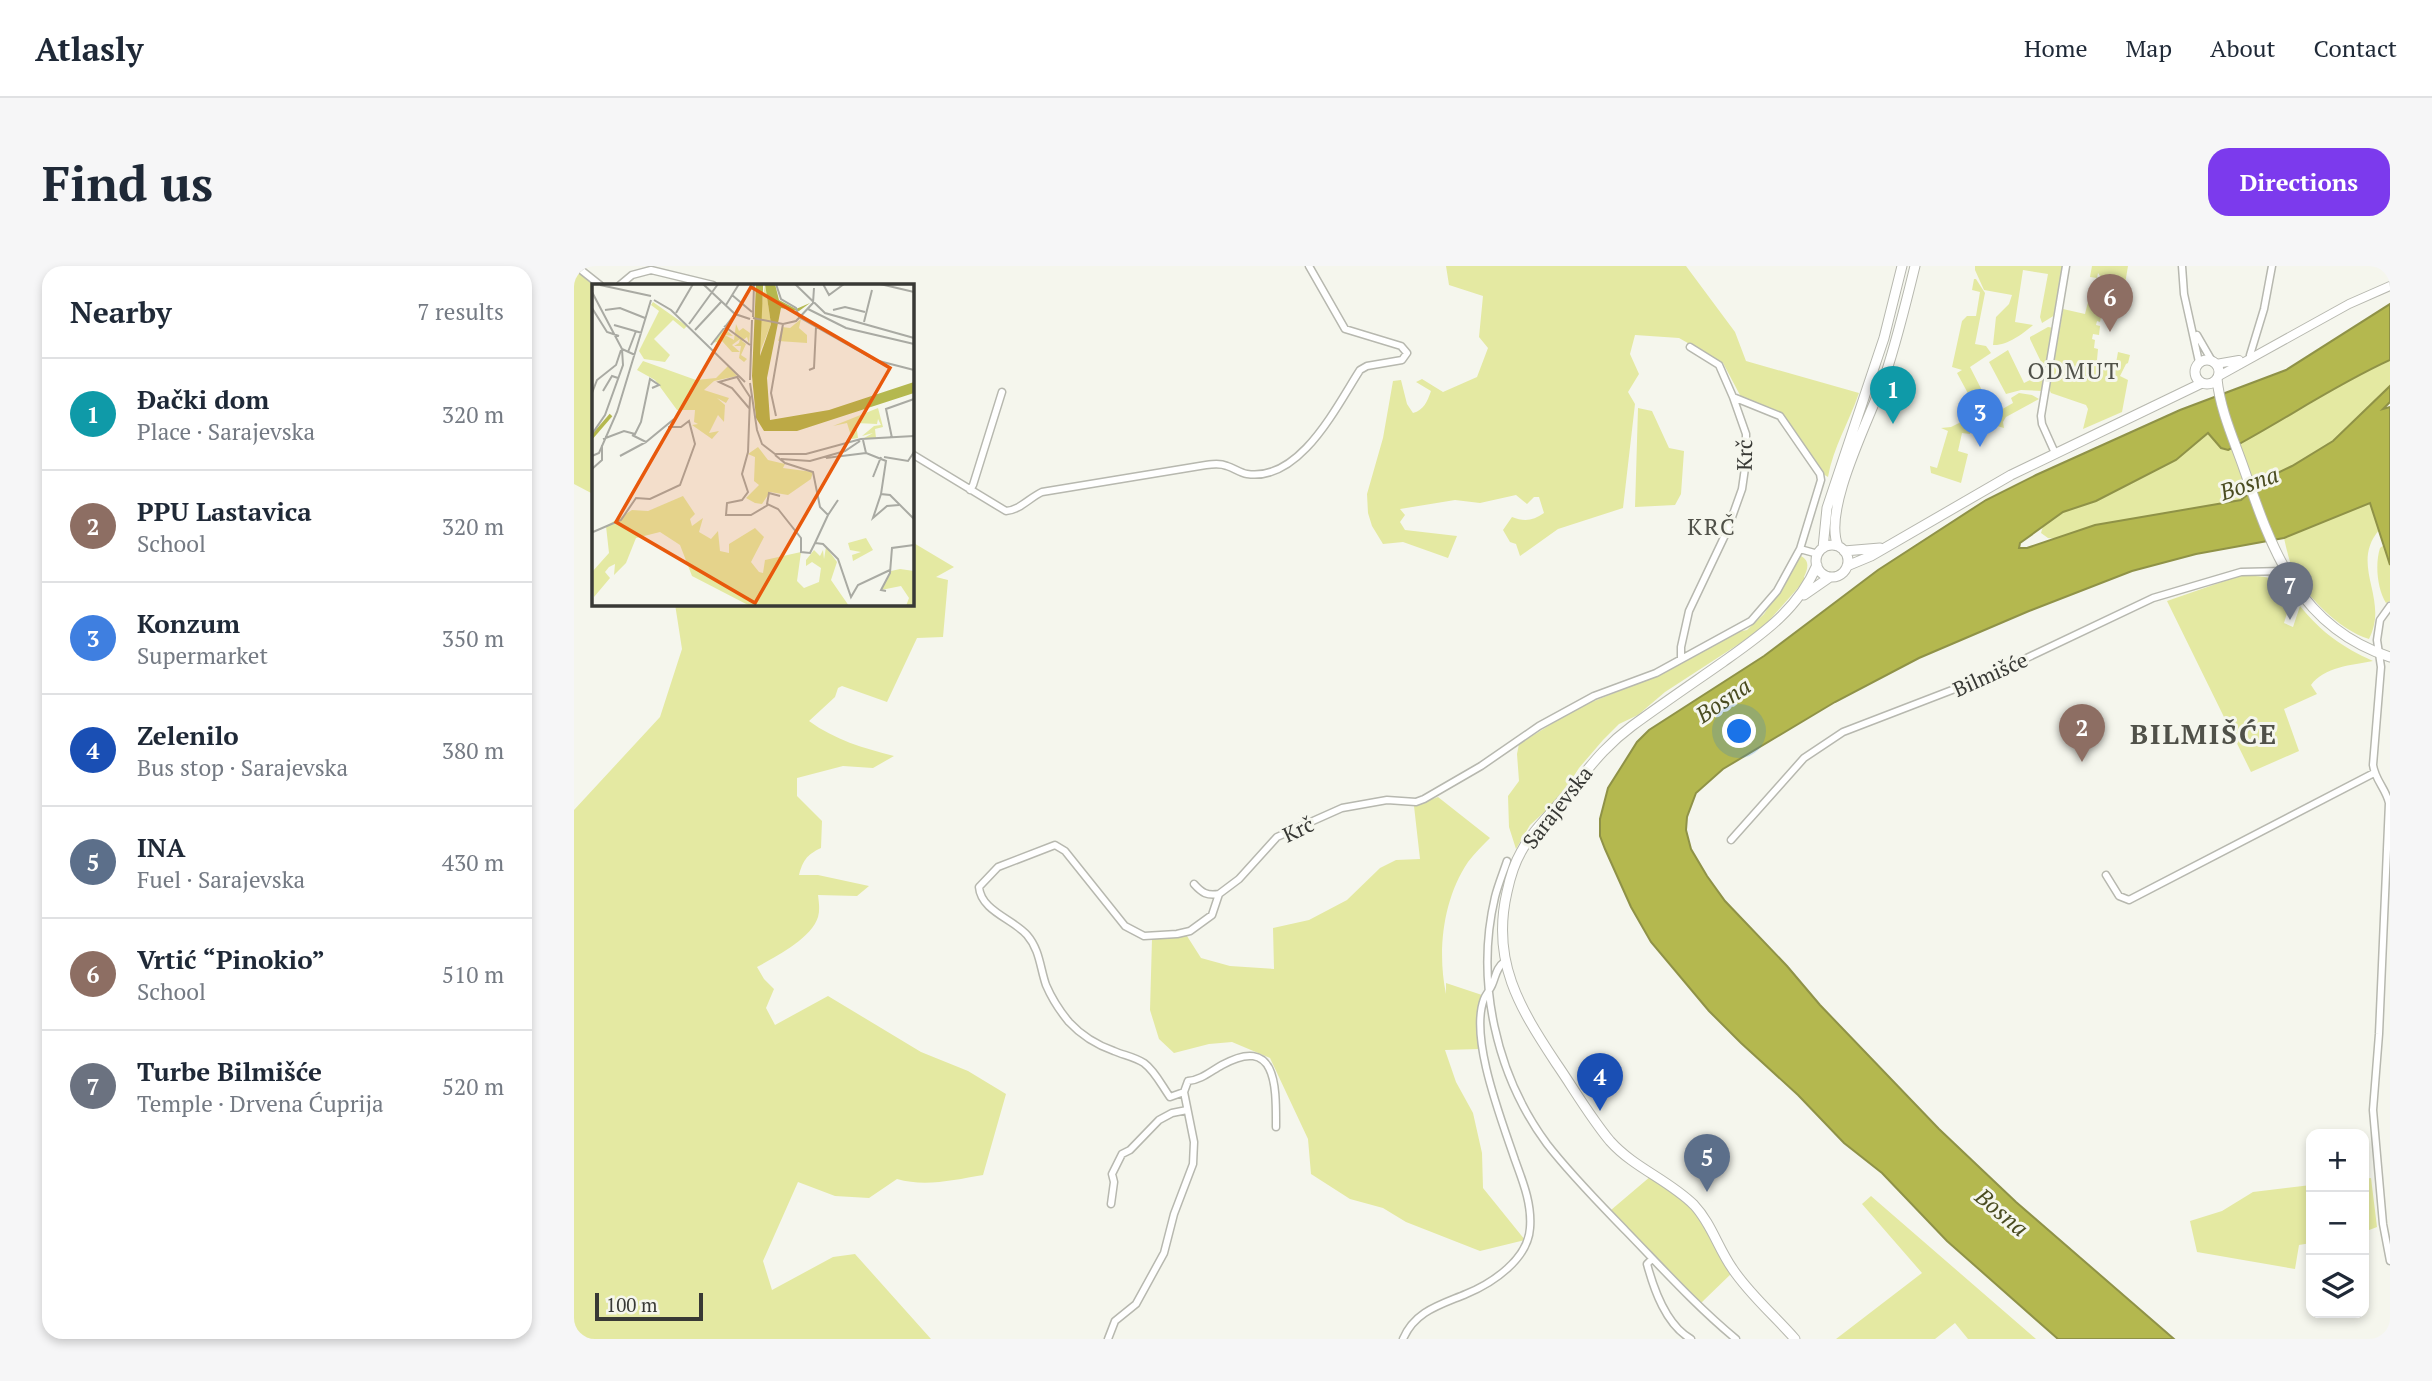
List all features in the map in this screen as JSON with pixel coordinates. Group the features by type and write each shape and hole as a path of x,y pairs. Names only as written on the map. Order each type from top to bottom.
{"main road":[{"path":"1902,266 1873,374 1827,508 1817,565 1821,573 1830,577 1840,575 1847,566 2055,453 2165,400 2218,378"},
{"path":"1847,566 1848,559 1835,538 1835,512 1884,377 1915,266"},
{"path":"2165,400 2189,381 2199,362 2214,362 2219,397 2284,571 2299,593 2328,625 2344,636 2390,657"},
{"path":"2195,373 2219,397"},
{"path":"1820,551 1830,545 1872,550 1888,546"},
{"name":"Sarajevska","path":"1797,600 1817,565"},
{"name":"Sarajevska","path":"1795,1339 1732,1269 1712,1230 1695,1207 1679,1192 1643,1170 1611,1141 1534,1030 1504,962 1501,936 1510,877 1521,851 1600,753 1619,736 1760,635 1797,600 1830,577"}],"street":[{"path":"576,266 599,284"},
{"path":"914,455 1006,511 1014,510 1042,492 1206,465 1225,465 1246,474 1276,471 1295,460 1308,447 1360,370 1367,366 1402,360 1407,353 1401,346 1345,329 1309,266"},
{"path":"2055,453 2046,436 2041,416 2066,266"},
{"path":"2182,266 2184,294 2196,334 2214,362 2233,362 2265,349"},
{"path":"2250,355 2264,309 2272,266"},
{"path":"621,284 632,275 651,270 709,284"},
{"path":"2218,378 2265,349 2349,304 2390,286"},
{"path":"2191,317 2199,362"},
{"path":"1690,347 1719,365 1733,397"},
{"path":"970,490 1002,392"},
{"name":"Krč","path":"1184,1092 1170,1097 1142,1062 1086,1037 1071,1024 1055,1004 1045,983 1040,959 1032,942 1024,932 985,903 979,887 998,867 1055,845 1065,850 1125,926 1144,936 1190,931 1212,915 1219,894 1239,879 1277,837 1342,808 1387,800 1416,802 1424,799 1481,766 1539,726 1594,696 1656,673 1751,621 1777,591 1800,549 1818,492 1819,474 1780,416 1733,397"},
{"name":"Krč","path":"1681,658 1689,611 1727,531 1742,489 1746,433 1733,397"},
{"path":"1800,549 1820,551"},
{"name":"Bilmišće","path":"1731,841 1804,758 1843,732 1990,676 2153,598 2241,572 2284,571"},
{"path":"2390,606 2380,620 2377,640 2381,667 2374,773 2389,803 2373,1110 2383,1224 2390,1261"},
{"path":"2106,875 2119,896 2129,900 2374,773"},
{"path":"1507,861 1495,896 1490,930 1489,990 1494,1024 1519,1098 1548,1145 1583,1186 1652,1259 1736,1339"},
{"path":"1194,884 1201,892 1219,894"},
{"path":"1403,1339 1415,1320 1425,1312 1468,1293 1504,1270 1524,1251 1530,1232 1530,1210 1525,1186 1494,1098 1482,1048 1482,1007 1497,969 1504,962"},
{"path":"1108,1339 1115,1321 1136,1304 1144,1292 1164,1253 1174,1214 1193,1164 1194,1142 1184,1092 1188,1082 1241,1057 1254,1055 1270,1067 1272,1073 1276,1127"},
{"path":"1111,1204 1114,1182 1112,1174 1122,1154 1137,1144 1144,1133 1159,1120 1172,1113 1187,1110"},
{"path":"1652,1259 1647,1264 1658,1297 1677,1329 1691,1339"}],"green space":[{"path":"574,266 598,284 592,284 592,493 574,484"},
{"path":"1446,266 1686,266 1735,332 1746,361 1859,393 1837,445 1828,477 1823,474 1781,414 1741,397 1723,363 1679,338 1635,335 1630,354 1639,374 1628,392 1635,404 1623,508 1558,529 1520,556 1516,544 1510,542 1503,530 1512,517 1528,520 1544,513 1539,497 1534,497 1527,504 1516,495 1480,503 1455,500 1400,509 1405,515 1400,522 1405,530 1457,536 1448,558 1403,542 1383,544 1372,526 1367,494 1383,438 1393,381 1401,380 1407,404 1413,413 1425,405 1431,391 1416,382 1422,379 1443,392 1477,377 1488,348 1479,337 1483,296 1449,285"},
{"path":"1975,266 2063,266 2055,315 2042,323 2040,317 2048,274 2023,270 2015,322 2033,325 2009,341 1993,345 1996,317 2009,304 2012,295 1984,290"},
{"path":"2092,266 2128,266 2125,284 2103,280 2098,273 2097,278 2090,277"},
{"path":"1974,279 1985,293 1975,344 1986,346 1991,353 1970,367 1990,406 1978,412 1957,373 1962,370 1952,367 1962,321 1967,316 1976,316 1980,292 1972,290"},
{"path":"2091,290 2127,297 2127,304 2112,301 2110,309 2103,308 2100,322 2097,321 2096,325 2100,326 2099,335 2093,334 2092,339 2095,340 2094,348 2098,349 2097,360 2116,363 2118,352 2130,355 2120,376 2128,380 2122,412 2083,429 2088,409 2086,405 2051,393 2049,389 2063,309 2085,314"},
{"path":"2048,327 2054,328 2047,368 2044,368 2030,337"},
{"path":"2008,350 2024,383 2036,377 2039,380 2044,379 2042,391 2021,390 2006,394 1989,362"},
{"path":"2390,360 2390,386 2333,441 2267,478 2241,500 2095,525 2058,539 2048,538 2041,533 2043,526 2063,512 2096,501 2176,460 2208,433 2221,448 2228,450"},
{"path":"2019,393 2039,399 2006,417 2004,428 1983,422 1972,426 1970,434 1962,433 1958,451 1968,454 1961,483 1931,473 1930,466 1937,468 1948,431 1941,428 1951,427 1971,417 1976,424 2013,403 2011,398"},
{"path":"1638,408 1652,411 1669,448 1684,451 1681,494 1675,505 1635,507"},
{"path":"2371,502 2379,530 2371,543 2368,556 2375,610 2369,639 2346,628 2313,599 2291,565 2284,538"},
{"path":"914,543 954,567 936,577 948,580 943,637 917,638 887,702 842,686 838,688 835,697 809,721 839,738 894,756 873,768 843,766 797,778 797,796 822,821 821,848 806,859 799,875 818,875 869,886 857,896 818,895 818,917 808,933 757,967 774,989 766,1008 775,1025 828,996 921,1052 968,1071 1006,1094 983,1175 929,1183 897,1179 869,1198 835,1196 798,1182 763,1261 772,1290 833,1257 855,1254 931,1339 574,1339 574,810 660,717 682,649 675,606 914,606"},
{"path":"2384,545 2390,565 2390,601 2386,603 2377,568 2378,554"},
{"path":"1801,556 1807,562 1805,580 1766,624 1665,692 1638,715 1619,724 1579,768 1559,799 1530,825 1516,849 1509,827 1508,796 1519,781 1519,744 1579,707 1657,676 1732,633 1747,630 1764,614"},
{"path":"2239,576 2269,578 2286,589 2292,597 2284,623 2293,627 2300,606 2333,638 2373,661 2323,674 2311,685 2317,694 2284,709 2299,751 2251,772 2167,601"},
{"path":"1438,797 1490,838 1470,859 1453,892 1442,943 1446,994 1446,983 1482,995 1480,1049 1445,1050 1456,1082 1473,1113 1482,1153 1483,1188 1525,1240 1480,1251 1406,1222 1383,1208 1350,1199 1311,1174 1308,1139 1270,1058 1232,1042 1209,1044 1174,1053 1159,1039 1150,1010 1152,939 1187,936 1201,958 1230,966 1274,969 1273,928 1309,920 1347,900 1380,868 1396,860 1420,859 1414,806"},
{"path":"1651,1176 1689,1205 1734,1271 1701,1303 1611,1210"},
{"path":"2369,1178 2377,1227 2369,1230 2369,1192"},
{"path":"2306,1186 2306,1244 2299,1245 2295,1269 2197,1252 2190,1221 2222,1211 2253,1192"},
{"path":"1871,1196 2036,1339 1968,1339 1955,1323 1935,1339 1836,1339 1922,1273 1862,1204"}],"water":[{"name":"Bosna","path":"2390,304 2390,360 2228,450 2221,448 2208,433 2176,460 2096,501 2063,512 2020,543 2019,548 2027,548 2095,525 2241,500 2267,478 2333,441 2390,386 2390,402 2383,409 2390,407 2390,565 2370,503 2284,538 2196,554 2132,571 1919,658 1835,702 1723,769 1696,793 1687,817 1686,830 1691,849 1707,876 1725,901 1820,1005 1939,1129 2016,1202 2174,1339 2058,1339 1947,1241 1882,1173 1844,1143 1798,1095 1741,1043 1709,1011 1651,942 1631,907 1600,836 1600,819 1608,788 1637,742 1649,730 1764,656 1878,570 1986,500 2180,410 2286,370"}],"place":[{"name":"Vrtić “Pinokio”","path":"2110,332"},
{"name":"Đački dom","path":"1893,424"},
{"name":"Konzum","path":"1980,447"},
{"name":"Turbe Bilmišće","path":"2290,620"},
{"name":"PPU Lastavica","path":"2082,762"},
{"name":"Zelenilo","path":"1600,1111"},
{"name":"INA","path":"1707,1192"}],"district":[{"name":"ODMUT","path":"2074,370"},
{"name":"KRČ","path":"1712,526"},
{"name":"BILMIŠĆE","path":"2204,733"}]}
